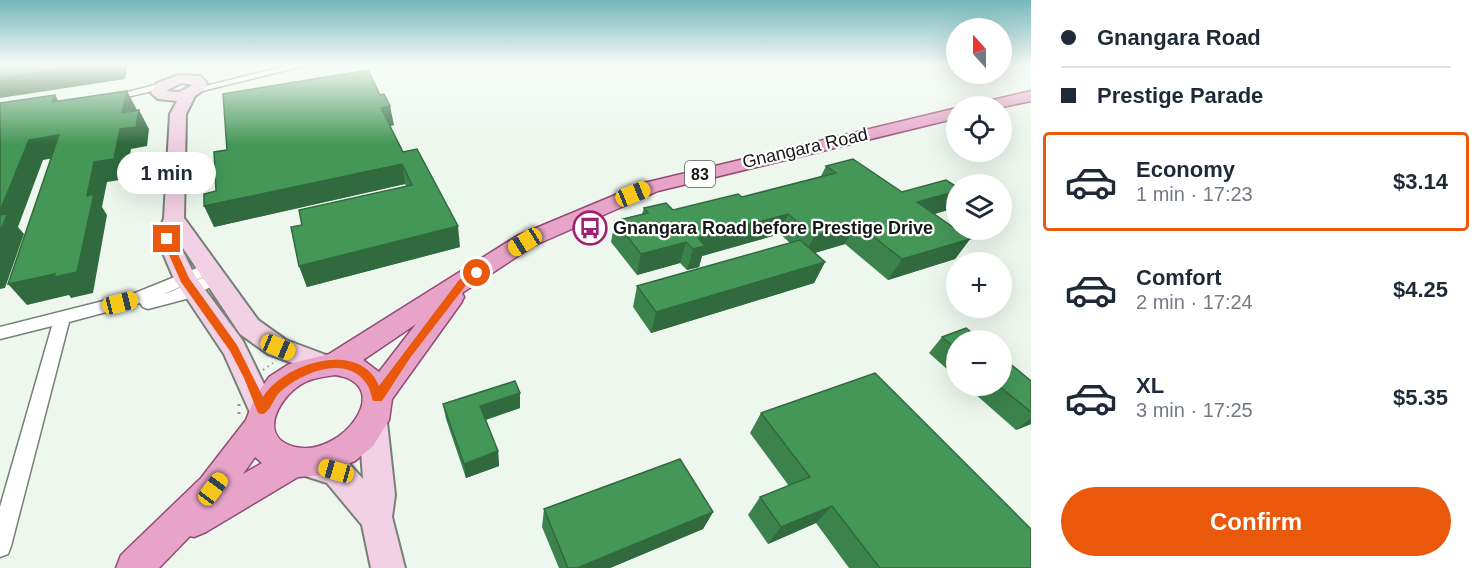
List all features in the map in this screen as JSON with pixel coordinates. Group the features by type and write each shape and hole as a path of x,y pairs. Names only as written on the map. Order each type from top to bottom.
{"main road":[{"path":"1012,100 1031,96"},
{"name":"Gnangara Road","path":"134,568 213,489 260,418 272,392 288,378 311,367 330,365 525,242 651,187 946,116"},
{"name":"Gnangara Road","path":"169,535 301,463 330,459 348,450 363,437 375,409 406,355 462,283"},
{"path":"330,365 355,368 371,380 375,409"},
{"path":"260,418 263,443 275,456 301,463"}],"street":[{"path":"97,100 154,92"},
{"path":"165,92 178,114"},
{"path":"190,92 178,114 174,218 167,239 188,285 238,356 250,379 260,418"},
{"path":"174,218 249,327 278,347 330,365"},
{"path":"0,333 62,318 102,314 181,295 188,285 211,274"},
{"path":"236,309 227,321 233,332 238,356"},
{"path":"0,546 62,318"},
{"path":"375,409 380,495 376,517 387,568"},
{"path":"301,463 336,471 376,517"}],"path":[{"path":"250,379 289,351"}],"building":[{"path":"127,92 122,113 139,110 136,127 120,129 114,159 94,162 87,196 94,194 77,272 8,284 59,135 29,140 0,211 0,103 55,95 52,102"},
{"path":"238,92 378,92 380,95 384,94 390,106 381,108 403,152 417,149 458,226 299,266 291,227 302,225 299,210 412,185 402,164 204,206 204,194 216,191 214,152 227,150 223,94"},
{"path":"853,159 902,192 946,180 946,194 917,202 946,222 946,240 967,240 902,259 856,223 814,236 788,214 698,238 705,246 693,249 686,242 641,254 615,221 648,213 644,208 666,203 673,210 738,194 742,197 836,173 826,166"},
{"path":"7,214 0,232 0,215"},
{"path":"800,240 825,262 656,312 637,286"},
{"path":"1012,365 1031,381 1031,412 1011,396"},
{"path":"875,373 1031,529 1031,568 880,568 832,506 781,527 760,497 810,477 761,413"},
{"path":"515,381 520,393 480,406 498,451 464,464 443,404"},
{"path":"680,459 713,512 577,568 568,568 544,509"}],"place":[{"name":"Gnangara Road before Prestige Drive","path":"590,228"}],"route":[{"path":"167,239 191,290 234,348 250,378 262,409 272,392 288,378 311,367 335,364 355,368 371,380 377,397 406,355 462,283 477,273"}]}
